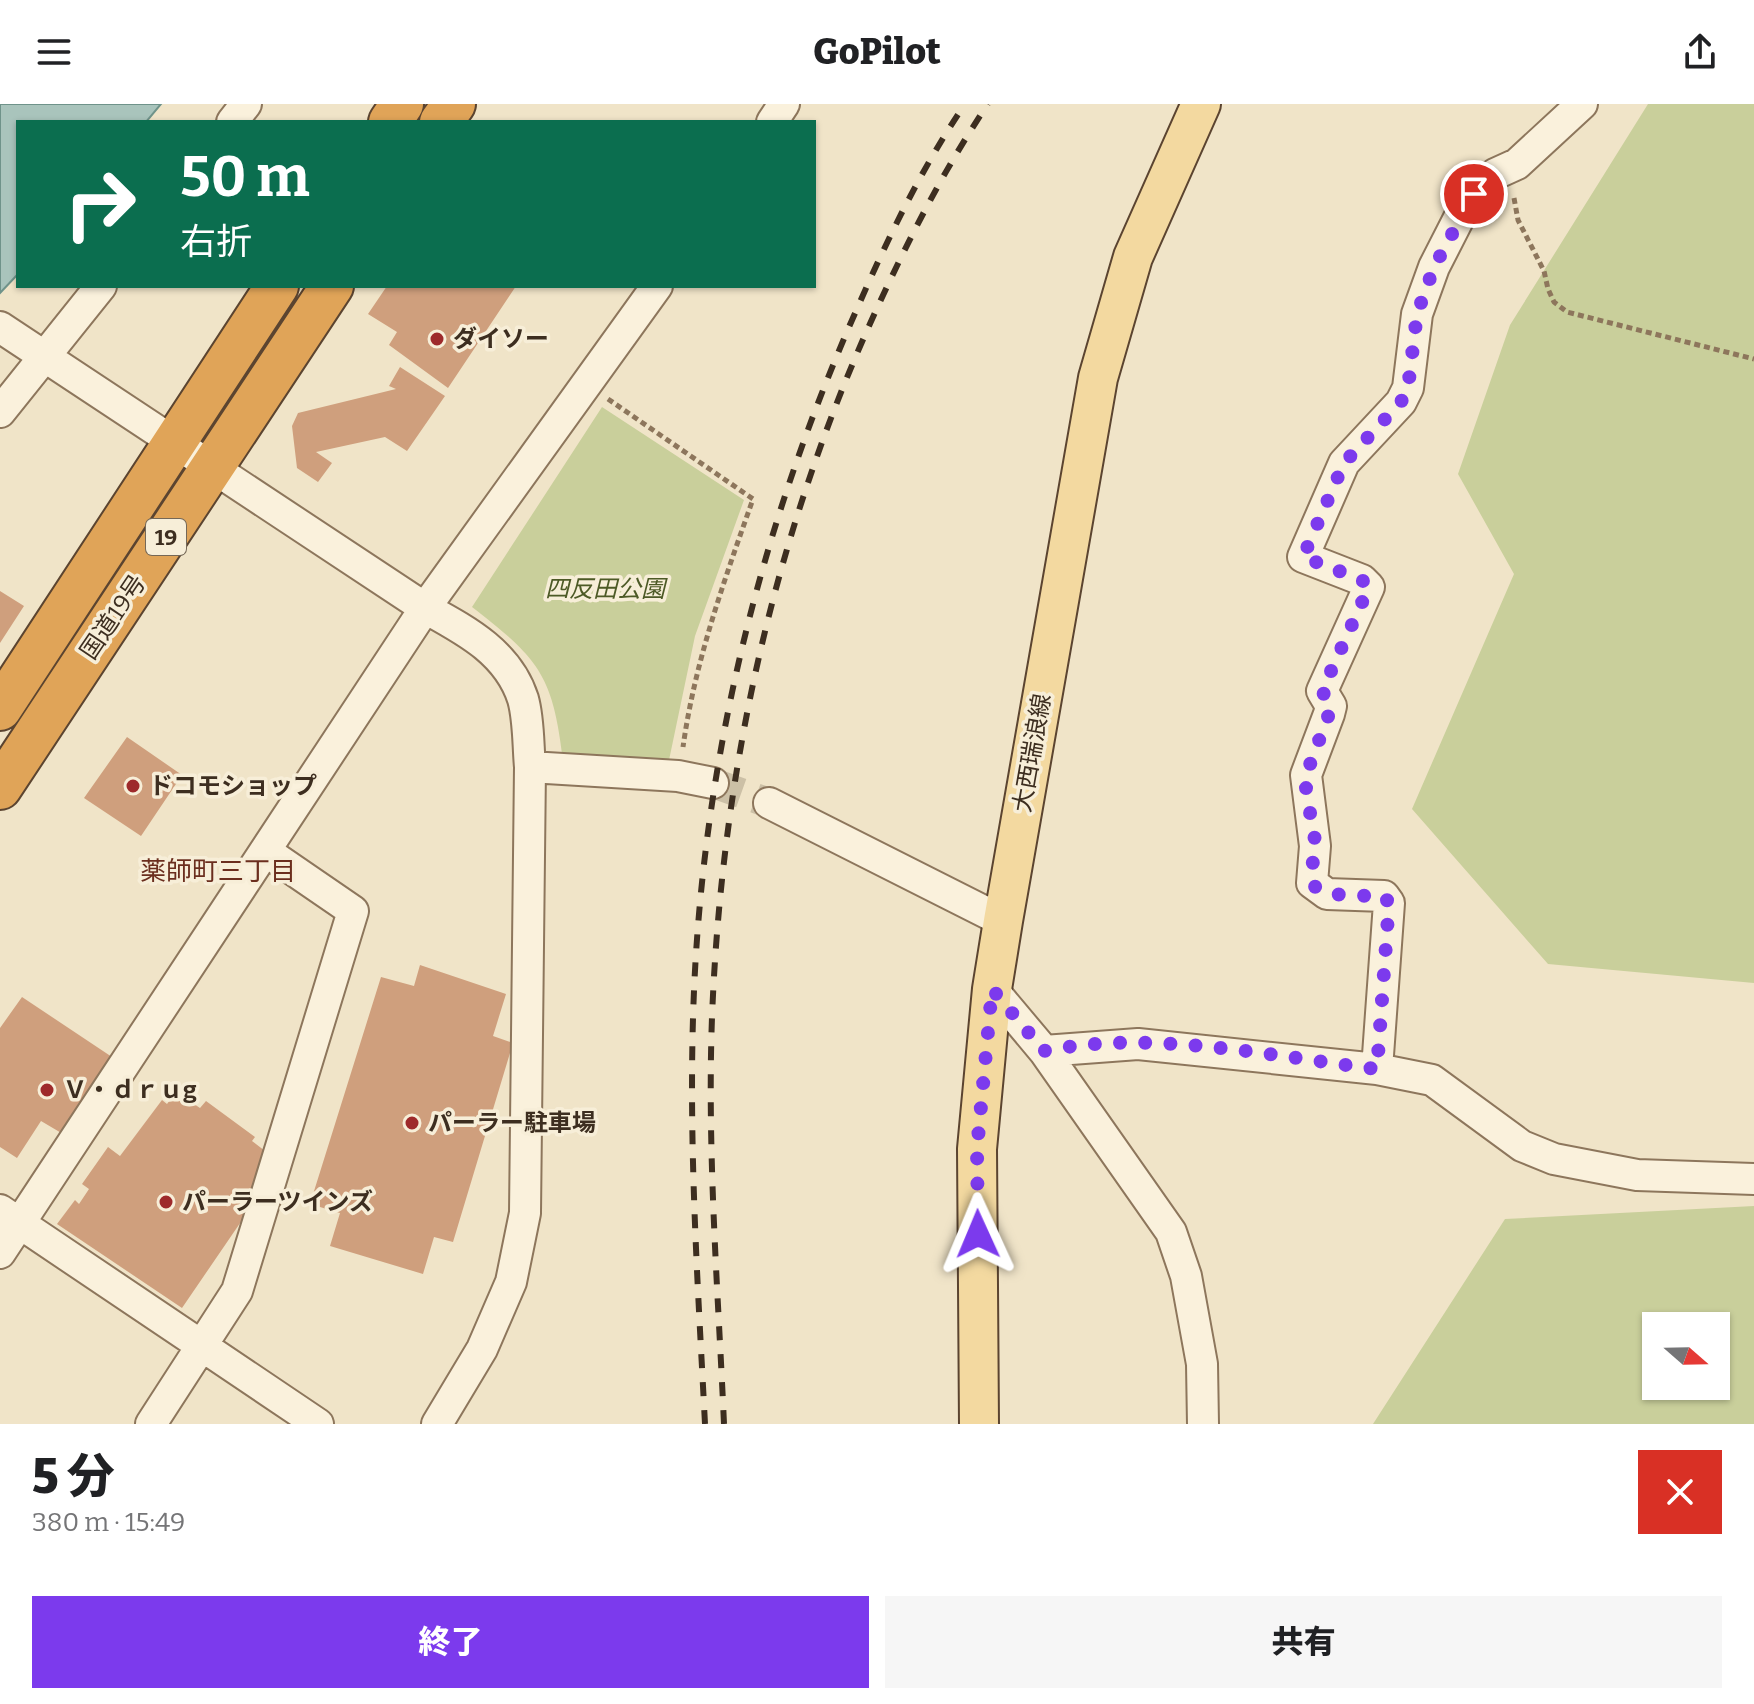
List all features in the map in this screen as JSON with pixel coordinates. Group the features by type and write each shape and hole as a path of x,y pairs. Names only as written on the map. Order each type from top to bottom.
{"highway":[{"name":"国道19号","path":"0,709 276,288"},
{"name":"国道19号","path":"0,788 331,288"}],"main road":[{"name":"大西瑞浪線","path":"979,1424 977,1149 992,989 1003,921 1098,378 1133,257 1201,104"}],"street":[{"path":"234,120 246,104"},
{"path":"1377,1069 1389,903 1384,896 1327,894 1316,889 1312,883 1315,846 1305,785 1331,706 1322,691 1369,587 1362,580 1303,557 1344,463 1401,402 1408,388 1417,314 1434,267 1459,218 1484,184 1517,164 1582,104"},
{"path":"0,412 41,354 99,288"},
{"path":"0,1253 10,1217 267,852 425,608 656,288"},
{"path":"0,327 425,608 481,639 510,673 523,700 530,767 525,1213 511,1282 482,1349 437,1424"},
{"path":"530,767 678,776 713,783"},
{"path":"769,803 1003,921"},
{"path":"151,1424 237,1291 353,911 267,852"},
{"path":"992,989 1044,1051 1171,1232 1186,1276 1202,1364 1203,1424"},
{"path":"1044,1051 1068,1046 1151,1044 1377,1069 1432,1080 1522,1146 1554,1159 1637,1175 1754,1179"},
{"path":"10,1217 318,1424"}],"path":[{"path":"1517,164 1522,181 1514,192 1518,220 1544,271 1554,302 1567,312 1595,320 1754,359"},
{"path":"588,385 753,499 709,623 690,700 678,776"}],"green space":[{"path":"1648,104 1754,104 1754,983 1548,964 1412,809 1514,574 1458,474 1510,325"},
{"name":"四反田公園","path":"602,407 744,500 695,636 668,765 563,761 554,708 539,671 513,641 472,607"},
{"path":"1754,1206 1754,1424 1373,1424 1505,1219"}],"water":[{"path":"0,104 161,104 148,120 16,120 16,276 0,293"}],"building":[{"name":"ダイソー","path":"386,288 515,288 448,388 389,345 397,332 368,314"},
{"path":"400,367 445,396 407,451 385,437 316,452 332,463 318,482 297,468 292,426 298,413 396,389 389,386"},
{"path":"0,591 24,606 0,643"},
{"name":"ドコモショップ","path":"127,737 182,775 141,836 84,798"},
{"name":"パーラー駐車場","path":"420,965 506,994 493,1036 513,1043 453,1242 434,1237 423,1274 330,1246 340,1213 310,1204 381,977 414,986"},
{"name":"Ｖ・ｄｒｕg","path":"22,997 115,1059 63,1134 41,1121 17,1158 0,1147 0,1028"},
{"name":"パーラーツインズ","path":"176,1092 200,1108 206,1101 255,1137 252,1141 265,1151 249,1210 182,1308 57,1224 75,1200 79,1204 89,1189 82,1184 108,1147 120,1156 162,1100 167,1104"}],"tunnel":[{"path":"713,783 769,803"}],"railway":[{"path":"705,1424 693,1170 693,1018 698,926 722,746 740,657 763,569 821,396 893,231 919,179 965,104"},
{"path":"724,1424 712,1170 712,1017 728,829 743,736 785,555 847,378 920,219 988,104"}],"place":[{"name":"ダイソー","path":"437,339"},
{"name":"ドコモショップ","path":"133,786"},
{"name":"Ｖ・ｄｒｕg","path":"47,1090"},
{"name":"パーラー駐車場","path":"412,1123"},
{"name":"パーラーツインズ","path":"166,1202"}],"district":[{"name":"薬師町三丁目","path":"218,871"}],"route":[{"path":"978,1234 977,1149 992,989 1044,1051 1068,1046 1189,1046 1377,1069 1389,903 1384,896 1327,894 1316,889 1312,883 1315,846 1305,785 1331,706 1322,691 1369,587 1362,580 1303,557 1344,463 1401,402 1408,388 1417,314 1434,267 1474,194"}]}
